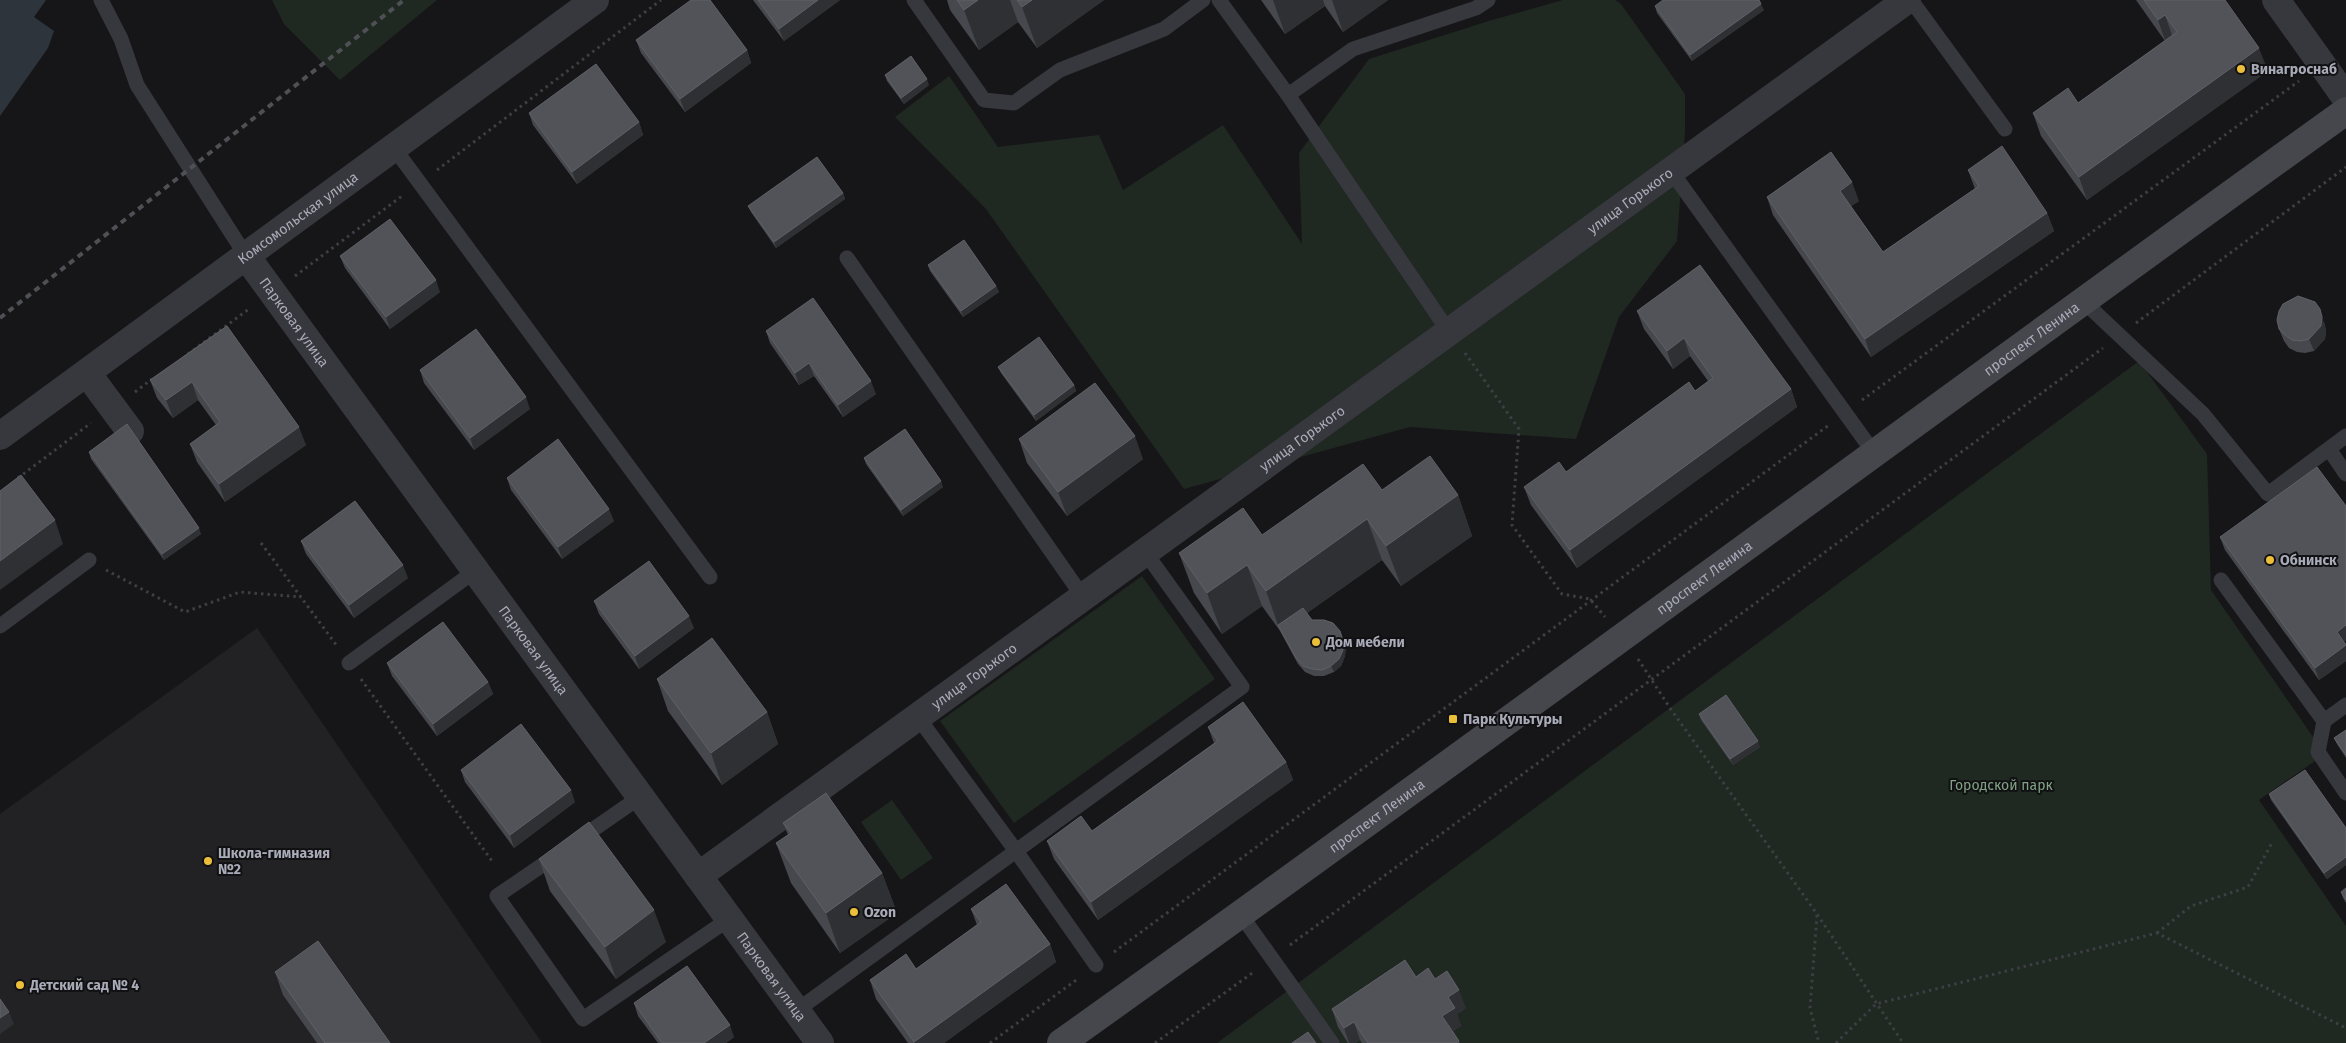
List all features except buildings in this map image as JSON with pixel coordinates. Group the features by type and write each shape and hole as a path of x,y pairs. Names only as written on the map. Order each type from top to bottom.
{"main road":[{"name":"проспект Ленина","path":"1061,1043 1623,638 2082,300 2346,111"}],"street":[{"name":"Комсомольская улица","path":"0,436 595,0"},
{"name":"улица Горького","path":"698,876 1907,0"},
{"path":"2276,0 2346,98"},
{"name":"Парковая улица","path":"246,256 796,1011 815,1041"},
{"path":"87,373 130,431"}],"lane":[{"path":"101,0 121,39 137,85 246,256"},
{"path":"914,0 984,100 1014,103 1060,70 1164,29 1203,0"},
{"path":"1219,0 1288,95 1450,332"},
{"path":"1288,95 1353,49 1476,8 1488,0"},
{"path":"1912,0 2005,129"},
{"path":"394,148 710,577"},
{"path":"1671,170 1874,453"},
{"path":"847,258 1083,597"},
{"path":"2082,300 2203,414 2268,494 2346,436"},
{"path":"2328,449 2346,474"},
{"path":"796,1011 1242,687 1145,552"},
{"path":"0,626 88,560"},
{"path":"349,663 476,571"},
{"path":"2221,580 2324,721"},
{"path":"2346,705 2324,721 2318,752 2346,793"},
{"path":"917,716 1016,851 1096,965"},
{"path":"640,797 497,896 583,1019 729,919"},
{"path":"1241,915 1332,1043"}],"path":[{"path":"184,356 420,183 661,0"},
{"path":"990,1043 1590,599 2322,64"},
{"path":"1155,1043 1653,679 2346,167"},
{"path":"1450,332 1519,429 1512,526 1562,594 1590,599 1623,638 1653,679 1670,708 1817,914 1903,1043"},
{"path":"15,480 160,374"},
{"path":"261,542 492,861"},
{"path":"88,560 185,612 240,592 301,597"},
{"path":"1836,1043 1876,1004 2157,933 2191,906 2248,886 2273,841"},
{"path":"1817,914 1810,1008 1819,1043"},
{"path":"2157,933 2346,1028"}],"shaded area":[{"path":"0,0 46,0 34,17 54,31 48,48 0,116"},
{"name":"Школа-гимназия №2","path":"257,628 542,1043 0,1043 0,814"}],"green space":[{"path":"272,0 437,0 340,80 284,24"},
{"path":"1563,0 1615,0 1621,4 1685,94 1685,132 1677,241 1619,317 1576,439 1410,427 1184,489 986,209 895,117 949,76 998,147 1099,135 1123,190 1223,125 1302,244 1299,153 1369,59 1492,20"},
{"name":"Городской парк","path":"2139,361 2207,454 2211,590 2325,754 2259,800 2346,926 2346,1043 1217,1043"},
{"path":"1142,576 1215,679 1014,823 940,721"},
{"path":"892,800 933,858 901,880 861,822"}],"railway":[{"path":"0,318 404,0"}],"place":[{"name":"Винагроснаб","path":"2241,69"},
{"name":"Обнинск","path":"2270,560"},
{"name":"Дом мебели","path":"1316,642"},
{"name":"Парк Культуры","path":"1453,719"},
{"name":"Школа-гимназия №2","path":"208,861"},
{"name":"Ozon","path":"854,912"},
{"name":"Детский сад № 4","path":"20,985"}]}
